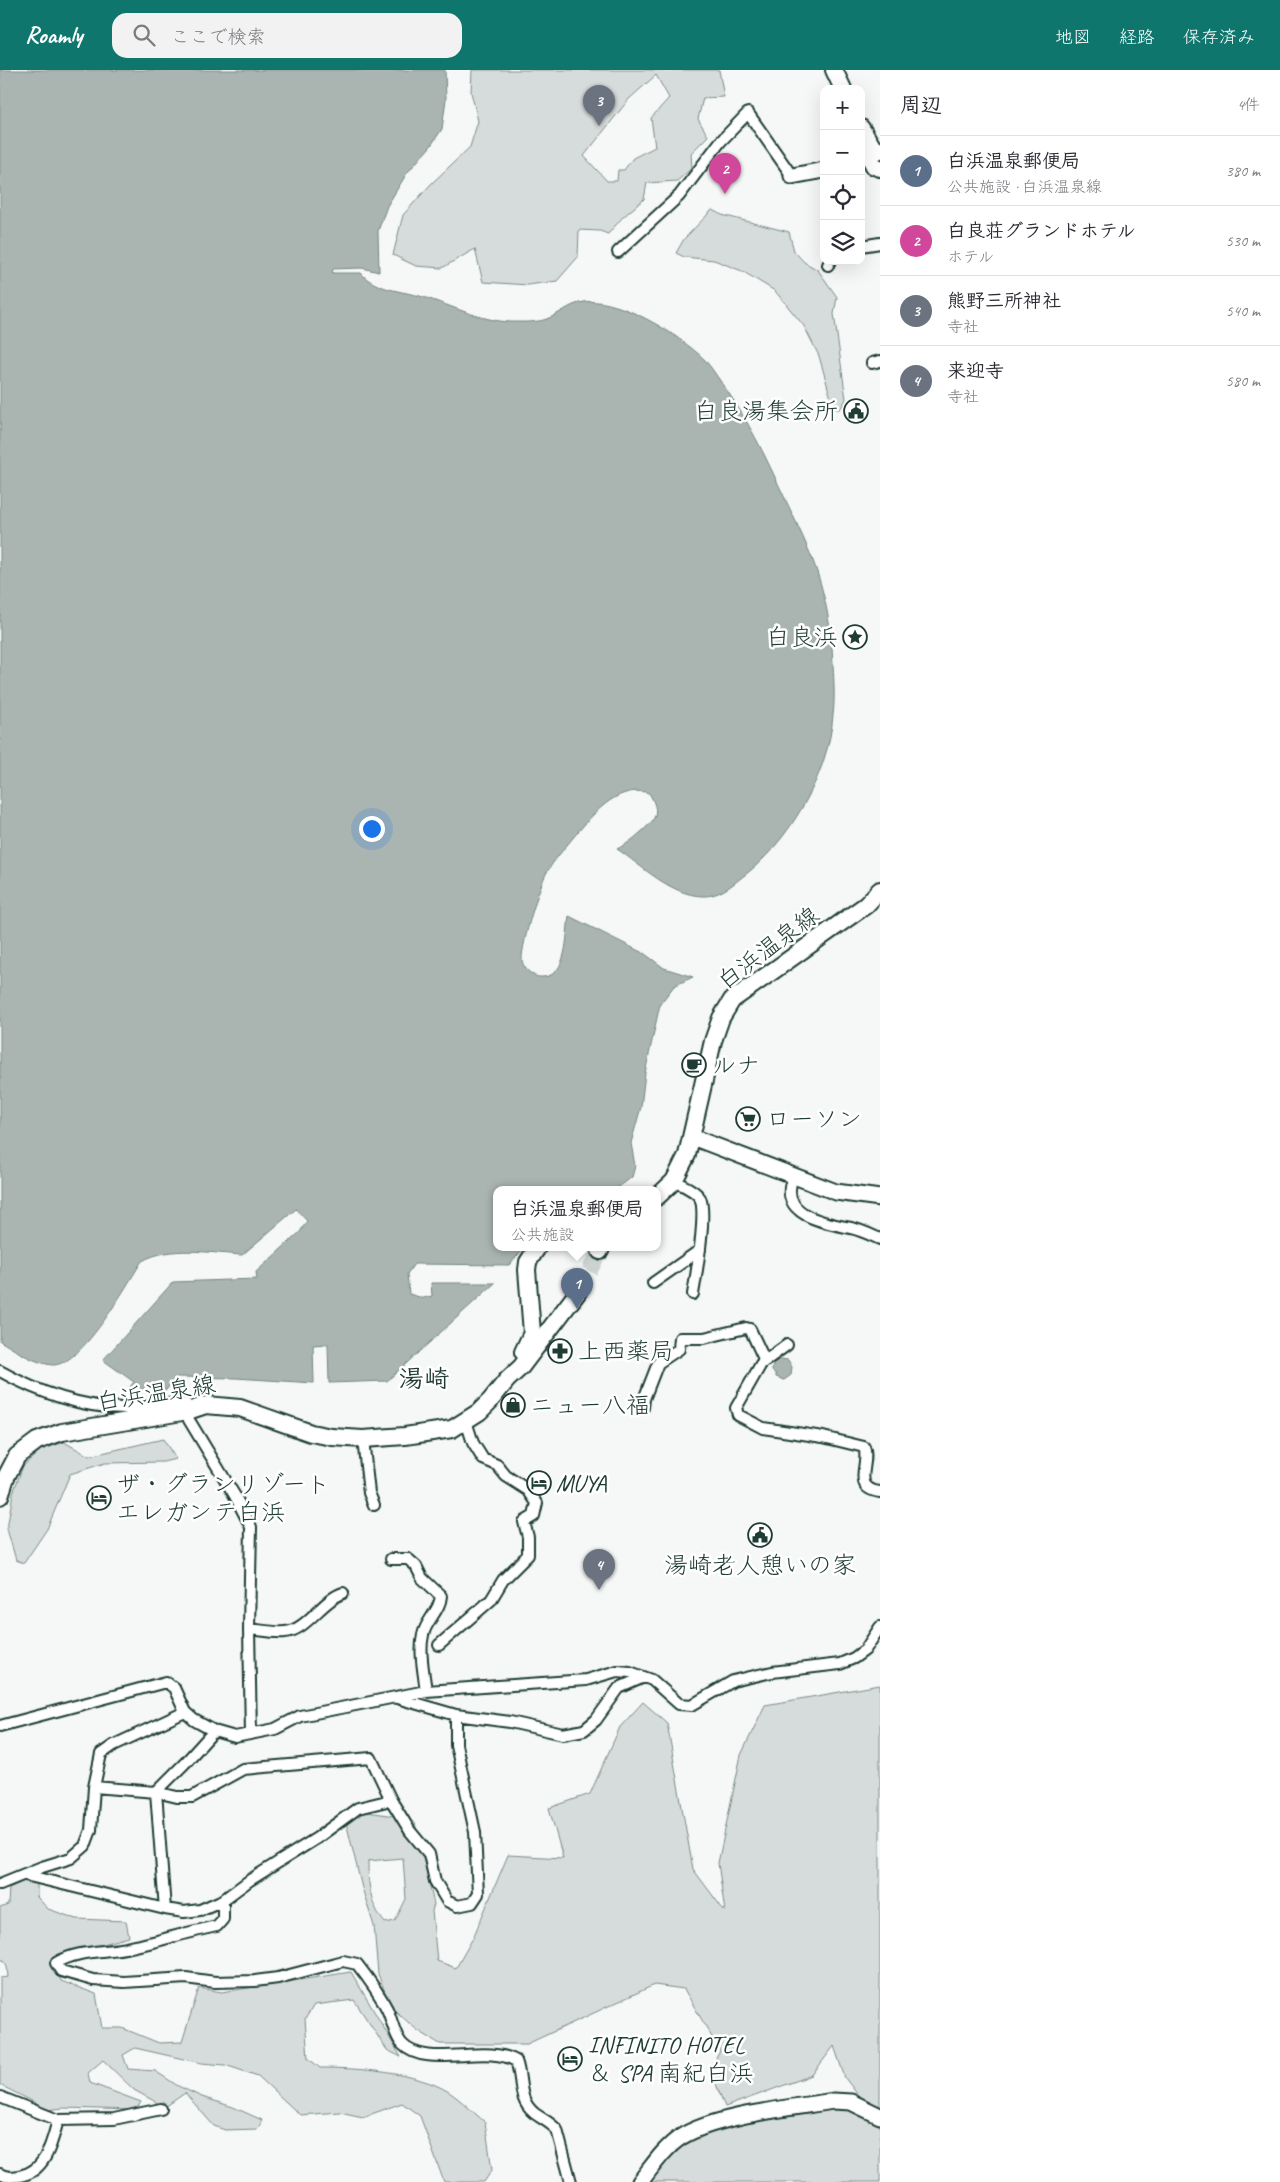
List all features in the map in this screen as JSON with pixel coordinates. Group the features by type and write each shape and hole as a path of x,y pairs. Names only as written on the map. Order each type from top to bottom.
{"main road":[{"path":"834,70 841,85"},
{"path":"862,130 873,158"},
{"name":"白浜温泉線","path":"661,1193 674,1181 681,1170 692,1137 713,1041 721,1018 732,1000 866,906 880,890"},
{"name":"白浜温泉線","path":"0,1496 6,1477 17,1456 37,1441 62,1432 188,1411 206,1405 232,1406 311,1433 363,1440 444,1431 466,1421 490,1401 507,1380 526,1349 532,1333 527,1270 528,1262 535,1251"},
{"name":"白浜温泉線","path":"507,1380 521,1367 578,1292"}],"street":[{"path":"618,252 679,196 720,142 748,113 792,176 820,171"},
{"path":"865,245 880,243"},
{"path":"692,1137 836,1192 880,1198"},
{"path":"793,1176 789,1185 791,1200 803,1213 828,1224 852,1228 880,1239"},
{"path":"674,1181 692,1190 700,1198 702,1208 700,1250 692,1294"},
{"path":"653,1283 700,1250"},
{"path":"644,1408 644,1399 658,1363 679,1349 680,1338 704,1338 746,1328 750,1329 765,1361"},
{"path":"787,1345 761,1364 736,1408 738,1415 763,1428 823,1437 864,1447 866,1454 862,1470 866,1486 868,1489 880,1492"},
{"path":"0,1371 30,1385 75,1401 127,1408 178,1403 186,1404 189,1420 235,1496 250,1527 251,1734"},
{"path":"439,1645 491,1600 503,1580 528,1555 528,1537 524,1522 534,1516 537,1503 528,1490 506,1476 497,1465 483,1459 473,1443 466,1421"},
{"path":"363,1440 369,1494 374,1505"},
{"path":"391,1559 408,1558 416,1566 422,1578 442,1596 441,1604 427,1624 422,1636 426,1691"},
{"path":"249,1629 286,1632 300,1626 334,1596 343,1593"},
{"path":"0,1726 166,1682 174,1688 185,1712 194,1720 214,1731 235,1737 274,1729 300,1716 426,1691 586,1680 617,1671 630,1672 652,1680 679,1704 692,1705 733,1681 772,1672 840,1664 854,1658 865,1650 880,1627"},
{"path":"395,1697 456,1715 510,1722 563,1734 584,1730 596,1720 619,1688 644,1677"},
{"path":"0,1884 42,1867 72,1858 85,1846 91,1830 94,1787 101,1754 114,1745 185,1712"},
{"path":"94,1787 156,1792 177,1797 192,1797 243,1769 371,1758 391,1800 410,1831 429,1854 435,1881 447,1901 458,1906 472,1903 478,1894 475,1832 456,1745 456,1715"},
{"path":"156,1792 185,1764 214,1731"},
{"path":"156,1792 165,1909"},
{"path":"25,1875 165,1909 184,1912 200,1910 223,1900 250,1880 317,1838 358,1808 391,1800"},
{"path":"223,1900 223,1919 217,1926 129,1948 91,1951 65,1958 56,1963 61,1971 93,1980 124,1982 186,1978 215,1982 255,1981 278,1978 343,1961 357,1964 387,2009 402,2043 414,2051 434,2056 496,2054 516,2061 523,2099 533,2112 552,2124 557,2130 571,2182"},
{"path":"0,2097 58,2120 114,2119 161,2109"},
{"path":"640,2182 669,2147 681,2137 704,2126 833,2101 851,2102 880,2116"},
{"path":"0,2174 6,2178 26,2175 40,2167 52,2141 58,2120"}],"shaded area":[{"path":"0,70 445,70 446,99 442,129 430,147 407,173 387,206 378,231 379,272 362,268 333,269 332,273 361,273 372,282 386,288 428,298 475,315 499,321 540,321 579,303 610,304 628,310 664,329 705,360 736,404 762,449 812,558 821,584 829,624 834,684 833,715 824,761 815,784 803,806 775,846 741,878 728,888 713,895 702,896 679,891 657,878 617,849 640,833 653,819 656,811 649,793 637,791 626,793 615,797 605,804 587,821 556,859 544,879 528,928 522,959 528,971 535,976 543,977 551,975 557,970 564,953 569,916 645,954 664,968 693,977 674,986 660,1004 645,1073 641,1107 631,1143 635,1166 632,1177 620,1186 493,1186 493,1251 521,1251 509,1265 414,1264 407,1274 409,1294 423,1298 432,1296 431,1283 495,1283 387,1381 329,1383 328,1344 313,1345 314,1383 236,1378 177,1377 166,1390 129,1388 134,1382 103,1360 173,1282 257,1279 256,1272 300,1232 307,1221 296,1209 242,1255 190,1251 165,1253 142,1261 115,1305 90,1339 77,1353 64,1362 52,1365 38,1362 0,1341"},
{"path":"472,70 719,70 724,97 703,98 698,119 708,136 691,153 692,168 677,181 647,183 644,199 622,218 608,234 600,231 579,230 578,257 557,281 528,285 483,282 475,249 442,268 416,266 393,255 403,215 431,184 470,147 478,121 471,92","holes":["656,75 669,98 651,118 655,147 633,158 624,170 618,170 617,181 607,181 584,156 629,99"]},
{"path":"712,210 722,215 789,232 794,251 804,262 818,270 837,297 834,314 846,399 840,409 834,409 819,356 804,326 775,291 742,271 714,260 684,257 676,253 684,239"},
{"path":"780,1359 788,1360 792,1367 791,1375 784,1380 776,1377 776,1374 772,1371 773,1363"},
{"path":"163,1439 176,1459 163,1462 105,1463 70,1474 47,1529 24,1563 16,1560 7,1529 13,1493 23,1466 41,1450 64,1442 89,1456"},
{"path":"880,1685 880,2109 861,2099 845,2078 834,2046 812,2075 725,2107 710,2069 720,2051 684,1989 654,1985 527,2044 440,2044 417,2030 391,2007 378,1974 374,1926 362,1888 346,1822 360,1811 395,1816 415,1823 434,1904 432,1911 437,1961 456,1968 473,1938 508,1855 563,1858 549,1808 590,1794 620,1727 643,1702 667,1723 693,1869 725,1912 718,1863 741,1755 765,1705","holes":["403,1858 406,1899 395,1921 385,1923 373,1902 368,1861"]},
{"path":"25,1881 37,1883 37,1897 48,1909 77,1919 126,1921 129,1937 52,1958 61,1981 96,1994 102,2028 122,2028 159,2043 182,2042 199,1988 222,1992 351,1972 401,2057 387,2050 354,2000 314,2005 305,2019 308,2058 320,2068 386,2072 421,2080 449,2092 485,2122 492,2170 484,2182 444,2182 420,2116 402,2103 363,2117 340,2112 300,2115 258,2076 225,2065 201,2063 135,2048 123,2055 128,2069 155,2071 178,2086 202,2097 233,2107 262,2120 258,2129 225,2130 214,2126 185,2093 165,2107 134,2090 103,2060 88,2073 90,2083 141,2102 136,2110 63,2108 40,2111 36,2103 0,2085 0,1978 8,1977 7,1966 4,1960 0,1960 0,1908 8,1905 9,1888"},
{"path":"822,2106 851,2107 880,2122 880,2182 645,2182 673,2152 697,2136 750,2119"}],"tunnel":[{"path":"578,1292 600,1251"}],"place":[{"name":"熊野三所神社","path":"599,126"},
{"name":"白良荘グランドホテル","path":"725,194"},
{"name":"白良湯集会所","path":"856,411"},
{"name":"白良浜","path":"855,637"},
{"name":"ルナ","path":"694,1065"},
{"name":"ローソン","path":"748,1119"},
{"name":"白浜温泉郵便局","path":"577,1309"},
{"name":"上西薬局","path":"560,1351"},
{"name":"ニュー八福","path":"513,1405"},
{"name":"MUYA","path":"539,1483"},
{"name":"ザ・グランリゾート エレガンテ白浜","path":"99,1498"},
{"name":"湯崎老人憩いの家","path":"760,1535"},
{"name":"来迎寺","path":"599,1590"},
{"name":"INFINITO HOTEL ＆ SPA 南紀白浜","path":"570,2059"}],"district":[{"name":"湯崎","path":"424,1378"}]}
